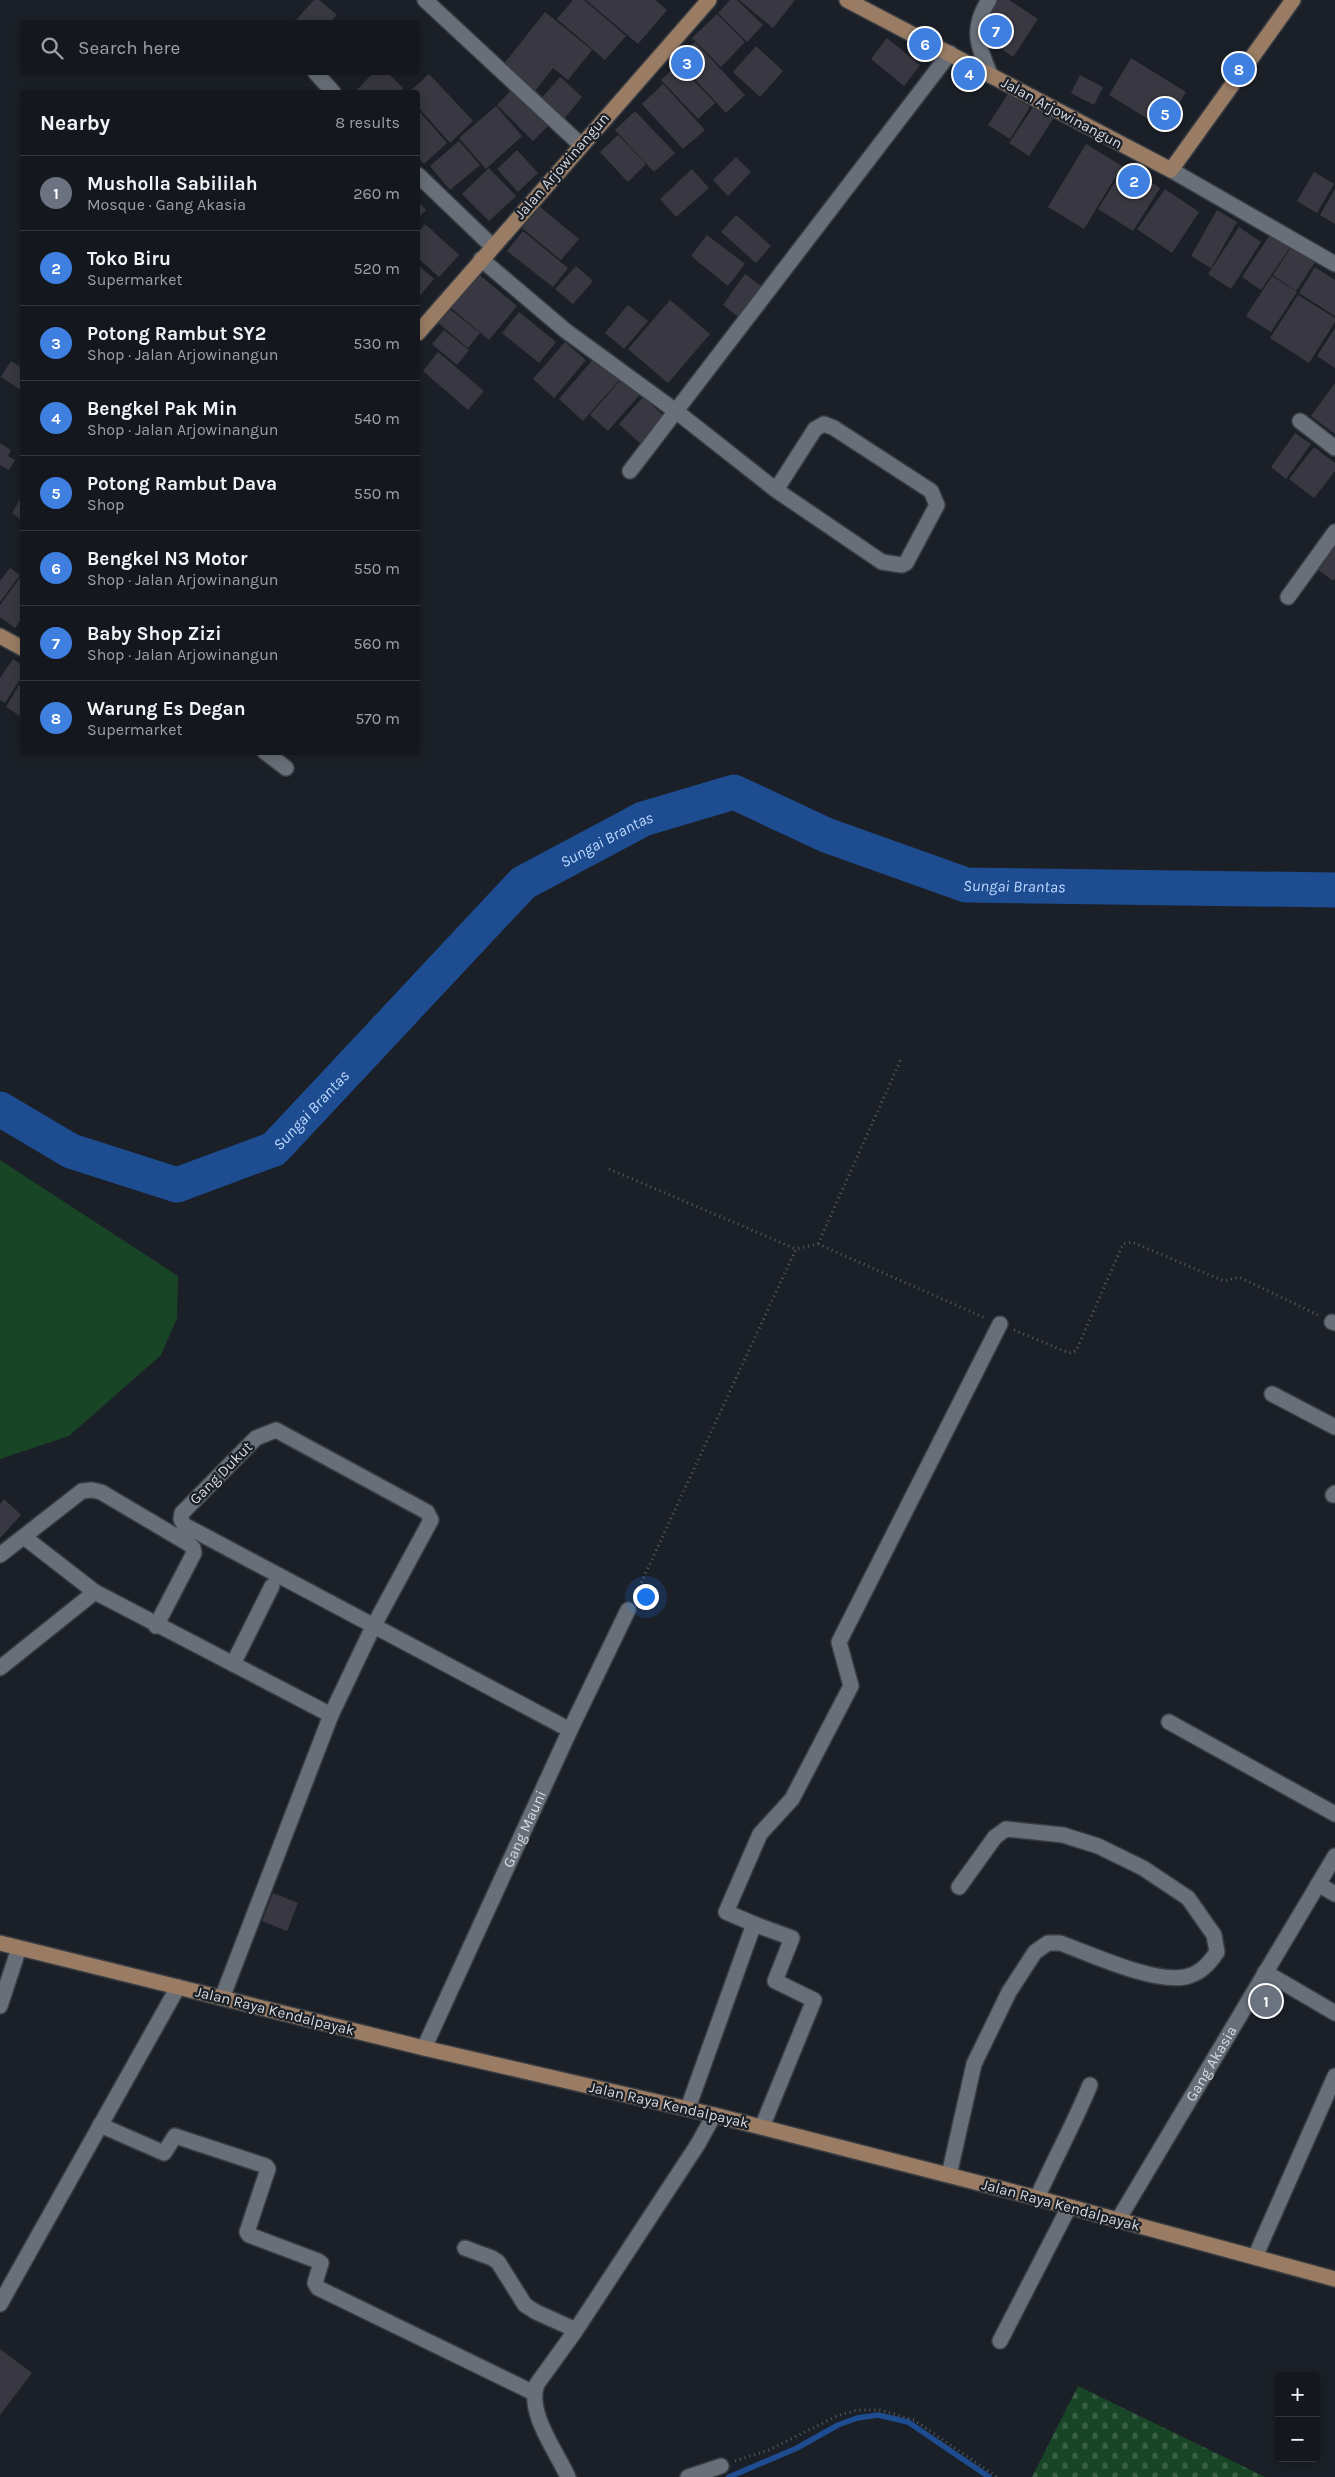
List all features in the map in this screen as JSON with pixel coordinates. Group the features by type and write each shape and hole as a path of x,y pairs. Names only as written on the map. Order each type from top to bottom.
{"main road":[{"name":"Jalan Arjowinangun","path":"420,331 709,0"},
{"name":"Jalan Arjowinangun","path":"847,0 1171,170"},
{"path":"1171,170 1293,0"},
{"path":"0,636 20,647"},
{"name":"Jalan Raya Kendalpayak","path":"0,1943 424,2048 688,2108 1037,2198 1335,2279"}],"street":[{"path":"425,0 581,145"},
{"path":"989,0 978,20 977,34 980,51 991,76"},
{"path":"630,471 950,53"},
{"path":"318,75 331,90"},
{"path":"1171,170 1335,264"},
{"path":"420,177 492,246"},
{"path":"481,259 566,331 677,412 776,490 882,562 897,565 906,563 937,505 930,491 834,428 824,424 814,429 776,490"},
{"path":"1300,420 1335,448"},
{"path":"1288,598 1335,532"},
{"path":"269,755 286,768"},
{"path":"762,2127 814,2000 775,1981 792,1938 726,1912 760,1834 792,1799 851,1686 839,1642 1000,1324"},
{"path":"1272,1394 1335,1427"},
{"name":"Gang Dukut","path":"276,1430 428,1512 430,1520 428,1528 373,1627 184,1525 181,1519 182,1513 256,1438 276,1430"},
{"path":"0,1555 82,1491 92,1490 101,1492 193,1548 194,1553 156,1626"},
{"path":"24,1537 95,1592 156,1626 331,1715"},
{"path":"233,1664 272,1586"},
{"path":"0,1668 95,1592"},
{"name":"Gang Mauni","path":"424,2048 570,1730 628,1610"},
{"path":"222,1998 331,1715 373,1627 570,1730"},
{"path":"1169,1722 1335,1814"},
{"path":"949,2175 974,2064 1009,1992 1041,1946 1048,1943 1060,1943 1132,1970 1162,1976 1184,1977 1207,1967 1217,1952 1214,1935 1188,1898 1143,1868 1098,1846 1064,1835 1006,1829 995,1837 959,1887"},
{"name":"Gang Akasia","path":"1118,2220 1335,1856"},
{"path":"1318,1884 1335,1894"},
{"path":"688,2108 754,1924"},
{"path":"0,2006 18,1948"},
{"path":"1265,1972 1335,2013"},
{"path":"0,2304 178,1986"},
{"path":"1255,2257 1335,2076"},
{"path":"1037,2198 1064,2138 1072,2128 1090,2085"},
{"path":"568,2477 544,2429 538,2414 534,2393 542,2375 576,2330 698,2144 714,2115"},
{"path":"100,2125 164,2153 175,2136 266,2166 268,2169 247,2232 249,2236 321,2263 315,2283 318,2288 534,2393"},
{"path":"1000,2341 1069,2207"},
{"path":"465,2248 498,2262 525,2304 530,2308 576,2330"},
{"path":"688,2477 721,2466"}],"path":[{"path":"818,1244 902,1057"},
{"path":"609,1169 796,1249 818,1244 1069,1353 1076,1351 1123,1244 1132,1242 1224,1281 1239,1276 1333,1322"},
{"path":"628,1610 796,1249"},
{"path":"721,2466 769,2450 837,2416 857,2410 880,2410 914,2420 997,2477"}],"green space":[{"path":"0,1160 178,1276 177,1318 161,1355 69,1436 0,1459"},
{"path":"1078,2386 1265,2477 1032,2477"}],"building":[{"path":"314,0 319,0 337,15 332,20 296,20"},
{"path":"573,0 584,0 626,36 605,60 557,19"},
{"path":"586,0 655,0 667,10 638,44"},
{"path":"730,0 737,0 763,25 747,42 718,13"},
{"path":"739,0 795,0 773,28"},
{"path":"998,0 1009,0 1038,19 1013,57 982,35 984,21"},
{"path":"545,12 592,50 568,80 553,68 535,91 503,65"},
{"path":"717,14 745,42 721,67 692,38"},
{"path":"887,38 920,65 904,86 871,59"},
{"path":"695,42 745,95 726,113 677,60"},
{"path":"756,46 783,71 760,97 733,72"},
{"path":"1131,58 1186,92 1164,129 1109,95"},
{"path":"678,64 715,103 698,119 661,80"},
{"path":"429,74 473,121 450,143 420,109 420,90 411,90"},
{"path":"371,75 390,75 403,88 401,90 357,90"},
{"path":"1080,75 1103,87 1094,105 1071,93"},
{"path":"560,77 582,97 563,120 540,100"},
{"path":"663,84 705,130 683,149 642,104"},
{"path":"514,87 551,123 533,141 497,105"},
{"path":"1008,94 1030,107 1010,139 988,125"},
{"path":"1036,103 1055,116 1029,156 1009,143"},
{"path":"496,106 522,136 486,169 459,138"},
{"path":"635,111 675,153 654,172 615,130"},
{"path":"420,112 447,143 424,164 420,159"},
{"path":"618,135 646,164 628,182 600,152"},
{"path":"459,141 480,165 450,190 430,166"},
{"path":"1086,144 1122,166 1084,229 1048,207"},
{"path":"517,150 538,173 518,192 497,169"},
{"path":"736,157 751,172 728,196 713,180"},
{"path":"1125,166 1160,188 1133,231 1098,209"},
{"path":"489,168 516,196 489,221 462,194"},
{"path":"692,169 709,188 676,217 660,199"},
{"path":"1314,172 1334,184 1317,213 1297,201"},
{"path":"1165,189 1199,212 1172,253 1137,229"},
{"path":"1335,189 1335,224 1320,215"},
{"path":"420,203 426,210 420,216"},
{"path":"540,207 579,239 561,260 522,228"},
{"path":"1217,210 1237,222 1211,268 1191,256"},
{"path":"736,215 771,246 756,263 721,232"},
{"path":"425,224 459,255 439,277 420,260 420,230"},
{"path":"1239,227 1261,242 1231,289 1208,274"},
{"path":"1273,230 1293,243 1261,290 1242,277"},
{"path":"523,231 568,268 553,287 507,251"},
{"path":"707,235 745,264 728,286 691,256"},
{"path":"1294,243 1317,259 1296,291 1273,275"},
{"path":"576,266 593,281 573,304 555,289"},
{"path":"420,267 434,279 420,296"},
{"path":"1315,267 1335,280 1335,316 1299,293"},
{"path":"477,273 517,306 489,340 450,307"},
{"path":"745,274 764,288 741,319 723,305"},
{"path":"1272,276 1297,292 1271,332 1246,316"},
{"path":"1298,295 1335,318 1335,322 1309,363 1270,338"},
{"path":"670,300 710,334 668,383 628,349"},
{"path":"628,305 648,321 624,349 605,333"},
{"path":"447,307 480,333 468,348 436,321"},
{"path":"519,312 556,342 539,363 502,333"},
{"path":"1335,328 1335,368 1317,356"},
{"path":"444,330 469,350 457,365 432,344"},
{"path":"565,342 586,360 554,398 533,379"},
{"path":"438,352 484,391 468,410 423,371"},
{"path":"596,356 621,378 583,421 559,399"},
{"path":"11,361 20,367 20,390 1,377"},
{"path":"624,376 642,392 608,431 590,415"},
{"path":"1335,383 1335,434 1311,416"},
{"path":"643,397 666,418 642,445 619,424"},
{"path":"1295,433 1311,444 1286,479 1271,467"},
{"path":"0,443 11,450 8,456 15,460 9,470 0,465"},
{"path":"1314,447 1335,463 1335,471 1314,498 1289,479"},
{"path":"20,499 20,519 12,513"},
{"path":"1335,543 1335,578 1333,581 1316,568"},
{"path":"10,568 20,575 0,602 0,581"},
{"path":"20,578 20,621 15,628 0,617 0,605"},
{"path":"13,659 20,664 20,679 5,703 0,700 0,678"},
{"path":"20,683 20,716 6,707"},
{"path":"4,1499 21,1515 0,1538 0,1504"},
{"path":"273,1893 298,1903 287,1931 262,1921"},
{"path":"1265,1982 1283,1992 1267,2020 1249,2010"},
{"path":"0,2349 32,2373 0,2415"}],"waterway":[{"name":"Sungai Brantas","path":"0,1109 71,1151 177,1185 274,1149 523,883 643,819 734,792 826,835 966,885 1335,890"},
{"path":"729,2477 797,2448 838,2425 857,2418 878,2415 908,2422 989,2477"}],"place":[{"name":"Baby Shop Zizi","path":"996,31"},
{"name":"Bengkel N3 Motor","path":"925,44"},
{"name":"Potong Rambut SY2","path":"687,63"},
{"name":"Warung Es Degan","path":"1239,69"},
{"name":"Bengkel Pak Min","path":"969,74"},
{"name":"Potong Rambut Dava","path":"1165,114"},
{"name":"Toko Biru","path":"1134,181"},
{"name":"Musholla Sabililah","path":"1266,2001"}]}
